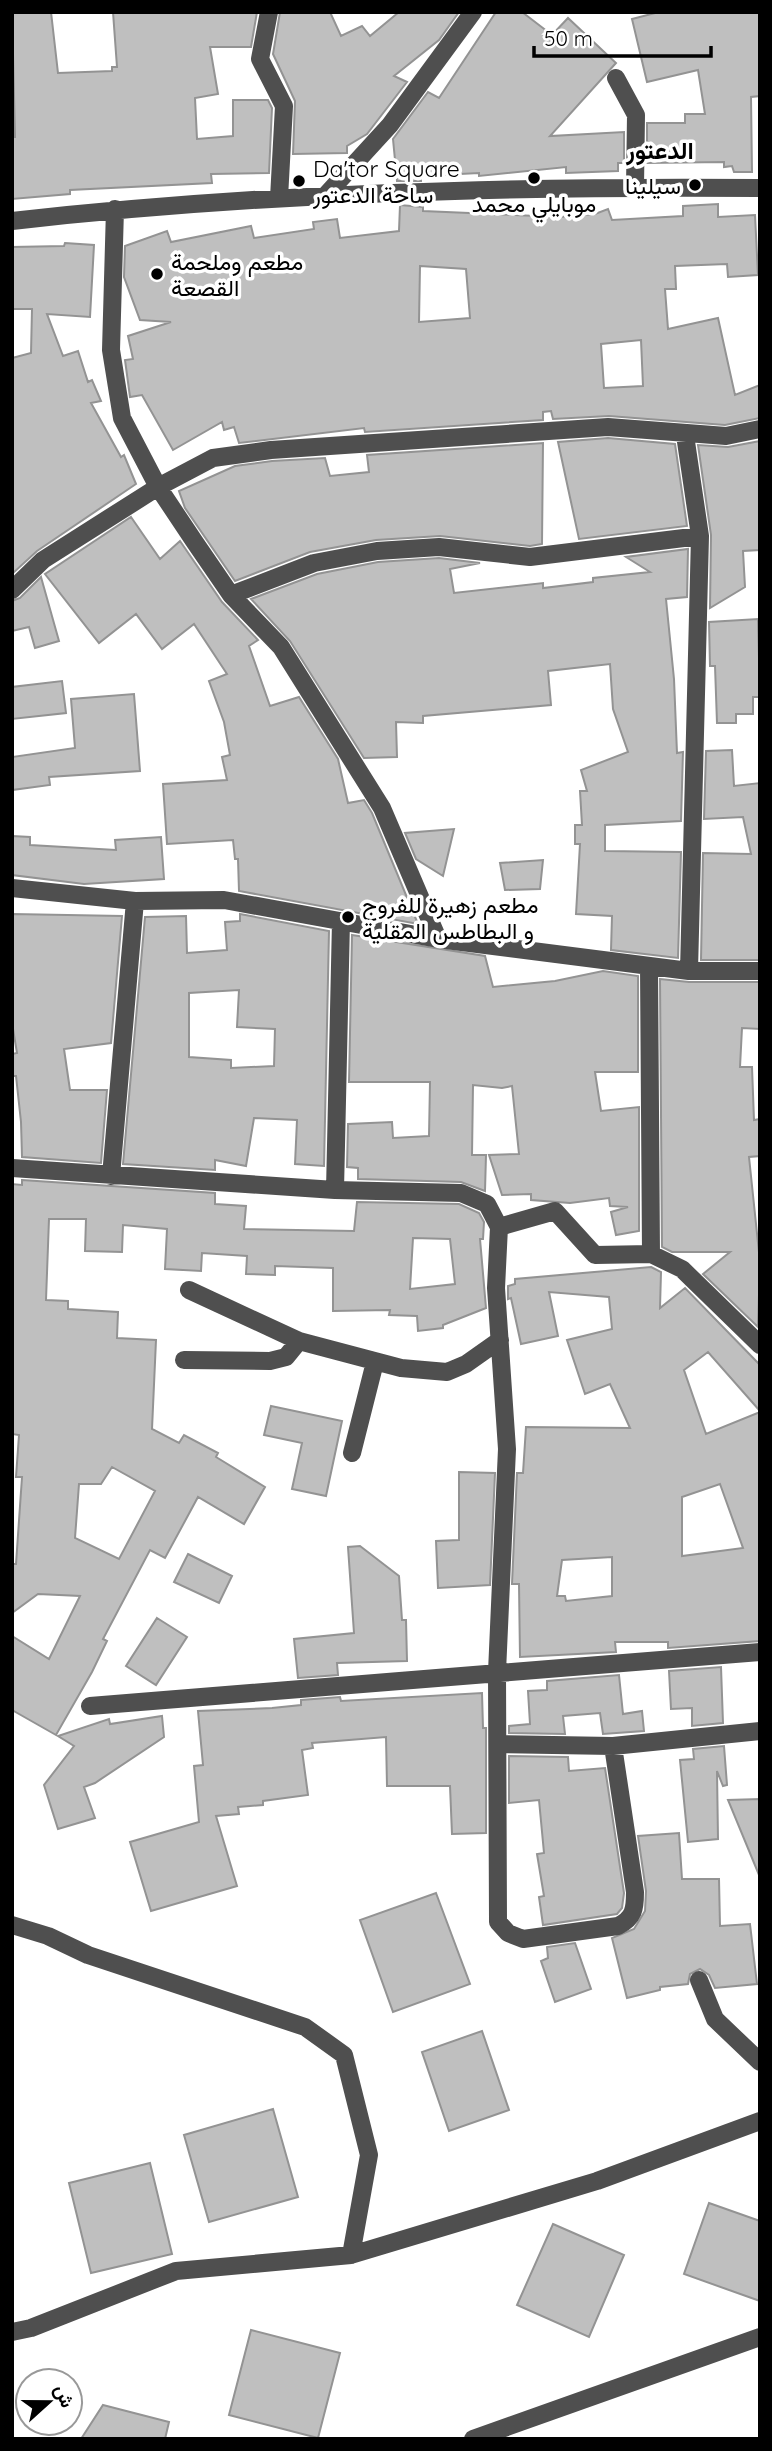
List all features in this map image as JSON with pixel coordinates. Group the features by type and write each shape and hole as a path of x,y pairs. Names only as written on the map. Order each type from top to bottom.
{"street":[{"path":"270,12 260,59 284,106 279,198"},
{"path":"325,196 390,125 473,12"},
{"path":"616,78 636,115 635,187"},
{"path":"12,221 115,209 279,198 550,186 760,188"},
{"path":"115,209 111,350 122,418 158,487 231,595 281,647 382,808 438,939"},
{"path":"12,590 43,560 158,487 213,458 271,450 608,427 685,435 726,436 760,429"},
{"path":"685,435 700,536 689,971"},
{"path":"231,595 314,563 377,551 439,547 530,557 700,536"},
{"path":"12,888 135,901 224,900 438,939 689,971 760,971"},
{"path":"111,1176 135,901"},
{"path":"335,1190 341,922"},
{"path":"649,966 651,1254"},
{"path":"13,1164 111,1176 335,1190 461,1193 487,1204 499,1227 496,1288 507,1449 497,1672 498,1922 508,1933 523,1939 618,1926 635,1912 635,1892 613,1746"},
{"path":"499,1227 555,1210 595,1255 651,1254 682,1269 760,1345"},
{"path":"188,1290 299,1341 401,1368 447,1372 466,1364 500,1340"},
{"path":"184,1360 270,1361 286,1357 299,1341"},
{"path":"352,1452 375,1362"},
{"path":"90,1706 760,1652"},
{"path":"498,1744 613,1746 760,1731"},
{"path":"12,1925 48,1936 88,1955 304,2027 344,2055 369,2155 351,2255"},
{"path":"699,1980 715,2019 760,2062"},
{"path":"12,2332 31,2328 176,2271 351,2255 597,2181 760,2121"},
{"path":"473,2439 760,2337"}],"building":[{"path":"12,12 51,12 58,73 112,71 112,67 117,67 113,12 257,12 251,47 210,47 218,94 195,98 197,139 233,136 233,100 268,100 272,108 269,173 211,174 212,183 70,190 70,194 12,199 12,137 15,137"},
{"path":"280,12 330,12 341,36 362,26 370,36 399,12 459,12 439,40 394,76 407,82 367,134 347,146 347,153 293,154 295,101 273,54"},
{"path":"496,12 522,12 552,35 568,18 616,63 550,136 624,132 624,163 618,163 618,171 566,173 566,167 479,176 479,173 421,176 421,181 397,181 393,139 428,92 439,98"},
{"path":"659,12 760,12 760,96 751,97 752,172 734,172 732,166 724,167 724,162 647,163 647,123 685,123 685,114 705,114 698,70 647,82 632,19"},
{"path":"718,204 718,217 755,215 758,275 728,277 727,264 675,266 676,289 665,289 668,329 718,318 735,395 760,385 760,418 725,425 609,416 553,419 551,411 543,412 543,420 365,432 364,428 239,443 234,427 224,430 222,422 173,450 142,395 130,397 125,360 133,359 128,336 171,322 140,320 124,277 125,246 167,231 171,242 251,226 254,238 314,229 313,222 337,219 340,238 399,231 400,205 423,207 423,211 560,217 595,214 608,209 612,220 683,216 683,206","holes":["420,266 466,269 470,318 419,322","641,340 643,386 604,388 601,344"]},
{"path":"65,243 94,245 90,317 47,314 63,356 78,351 88,382 92,380 101,401 91,403 121,457 124,455 136,484 37,551 12,574 12,358 31,353 32,309 12,309 12,247 64,246"},
{"path":"608,438 675,444 687,526 579,539 558,442"},
{"path":"760,441 760,550 743,551 745,587 710,608 711,535 698,445 728,447"},
{"path":"543,443 542,544 530,546 440,536 376,540 310,552 235,581 185,508 179,491 235,466 272,461 325,458 330,476 369,472 367,455"},
{"path":"131,517 160,559 180,541 222,602 258,640 249,646 270,706 299,697 338,759 348,803 364,800 372,813 418,924 239,891 238,859 235,859 233,840 167,844 163,784 227,780 222,757 230,755 224,722 209,681 227,674 194,624 162,649 136,614 99,643 45,574"},
{"path":"688,549 687,597 666,599 674,679 677,753 683,752 681,821 605,825 605,851 681,852 678,958 611,950 612,916 576,914 580,844 575,844 575,825 582,825 580,791 587,791 581,770 628,752 613,709 610,664 548,671 551,705 423,716 423,723 396,722 397,757 364,758 290,641 251,599 317,574 378,562 439,558 480,563 450,569 454,593 543,583 543,588 593,582 593,578 650,572 626,557"},
{"path":"41,577 59,641 35,648 29,627 12,631 12,601 20,598"},
{"path":"758,619 760,697 753,697 753,714 736,714 736,723 717,723 715,666 710,666 709,622"},
{"path":"62,681 66,713 12,719 12,687"},
{"path":"134,694 140,771 49,777 50,785 12,790 12,757 75,748 71,699"},
{"path":"732,750 734,786 760,783 760,960 701,960 703,853 751,854 743,817 704,819 706,751"},
{"path":"454,829 443,876 416,859 405,833"},
{"path":"12,836 30,837 30,845 116,850 115,840 161,837 164,879 84,884 12,875"},
{"path":"543,860 540,889 505,890 500,863"},
{"path":"12,914 122,916 111,1043 64,1049 70,1090 107,1090 101,1163 22,1157 16,1076 12,1076 12,1054 17,1053 12,1023"},
{"path":"240,914 329,931 324,1166 295,1164 297,1120 254,1118 246,1166 215,1160 215,1170 123,1164 145,917 186,916 187,953 227,950 225,922 240,921","holes":["239,990 237,1027 275,1029 274,1066 231,1068 231,1060 189,1057 189,993"]},
{"path":"352,935 485,956 493,987 555,981 603,971 638,976 638,1072 595,1072 601,1111 639,1107 639,1231 616,1235 611,1212 628,1207 610,1206 609,1198 570,1203 531,1200 531,1194 502,1195 489,1155 519,1154 512,1086 502,1088 473,1085 472,1155 486,1155 485,1191 461,1182 358,1179 358,1168 347,1167 348,1124 392,1122 393,1138 429,1136 430,1082 349,1082"},
{"path":"660,979 689,982 760,982 760,1029 742,1028 740,1067 752,1067 754,1120 760,1119 760,1156 749,1157 760,1262 758,1327 703,1274 730,1252 672,1252 662,1247"},
{"path":"22,1180 215,1193 215,1204 246,1206 244,1229 354,1231 357,1202 459,1204 479,1213 484,1222 483,1239 480,1239 486,1308 443,1325 443,1328 418,1331 417,1316 389,1315 390,1310 333,1311 333,1268 275,1266 275,1275 246,1274 247,1256 202,1253 201,1271 165,1269 167,1229 123,1225 122,1252 85,1251 86,1219 49,1219 46,1300 68,1301 68,1309 118,1312 117,1338 156,1340 152,1429 179,1443 184,1435 218,1453 216,1457 265,1487 244,1524 198,1497 165,1558 150,1550 103,1639 107,1641 92,1672 56,1735 12,1710 12,1636 49,1659 80,1596 38,1594 12,1613 12,1564 16,1564 22,1477 16,1477 19,1435 12,1434 12,1184 22,1185","holes":["413,1238 450,1239 455,1284 410,1289","112,1467 155,1491 119,1559 75,1538 79,1484 101,1484"]},
{"path":"651,1267 661,1272 660,1308 685,1288 760,1365 760,1411 708,1352 684,1370 706,1434 760,1412 760,1641 668,1648 668,1642 615,1642 616,1652 520,1657 519,1584 512,1584 517,1473 523,1473 526,1427 630,1428 610,1384 585,1394 567,1340 612,1329 609,1297 549,1292 558,1336 521,1344 511,1298 508,1299 508,1286 515,1284 515,1279","holes":["720,1484 743,1548 682,1556 682,1497","612,1557 612,1596 566,1601 565,1596 557,1596 562,1560"]},
{"path":"271,1406 342,1421 326,1496 292,1489 302,1443 264,1435"},
{"path":"459,1472 495,1473 490,1585 438,1588 436,1541 459,1540"},
{"path":"360,1546 399,1576 402,1620 406,1620 407,1661 337,1663 338,1675 298,1678 294,1639 354,1633 348,1547"},
{"path":"188,1554 232,1576 219,1603 174,1582"},
{"path":"157,1618 187,1637 156,1685 126,1666"},
{"path":"721,1667 723,1723 692,1726 692,1708 671,1709 669,1671"},
{"path":"619,1675 623,1714 642,1711 644,1731 603,1734 600,1713 563,1716 565,1734 509,1733 509,1726 530,1724 528,1691 547,1690 547,1681"},
{"path":"482,1693 483,1728 486,1728 486,1833 452,1834 450,1786 387,1786 386,1737 312,1743 313,1748 302,1750 308,1795 263,1801 263,1805 238,1807 239,1814 216,1816 237,1886 151,1911 130,1842 199,1822 194,1766 203,1765 198,1711 272,1708 301,1705 301,1700 340,1697 341,1701"},
{"path":"162,1716 164,1737 95,1783 84,1787 95,1818 58,1829 44,1785 74,1746 58,1736 109,1719 110,1724"},
{"path":"724,1746 727,1785 723,1786 717,1771 718,1839 688,1842 680,1760 694,1759 693,1749"},
{"path":"509,1756 568,1757 569,1771 605,1768 624,1893 622,1908 617,1914 543,1925 539,1897 544,1896 537,1854 544,1853 539,1800 509,1803"},
{"path":"760,1799 760,1875 759,1875 728,1800"},
{"path":"679,1833 682,1879 719,1879 720,1926 750,1924 757,1984 715,1988 709,1975 700,1969 690,1974 688,1984 660,1987 660,1990 627,1998 612,1938 634,1929 645,1911 646,1891 638,1836"},
{"path":"436,1893 470,1984 393,2012 360,1920"},
{"path":"575,1943 591,1989 555,2002 541,1961 548,1958 547,1947"},
{"path":"482,2031 509,2110 449,2131 422,2052"},
{"path":"273,2109 298,2197 209,2222 184,2135"},
{"path":"150,2163 172,2254 91,2273 69,2183"},
{"path":"709,2203 760,2221 760,2301 684,2274"},
{"path":"553,2224 624,2255 589,2337 517,2305"},
{"path":"251,2330 340,2353 318,2438 229,2415"},
{"path":"103,2405 169,2422 165,2439 81,2439"}],"place":[{"name":"موبايلي محمد","path":"534,178"},
{"name":"Da'tor Square ساحة الدعتور","path":"299,181"},
{"name":"سيلينا","path":"695,185"},
{"name":"مطعم وملحمة القصعة","path":"157,274"},
{"name":"مطعم زهيرة للفروج و البطاطس المقلية","path":"348,917"}],"district":[{"name":"الدعتور","path":"660,150"}]}
